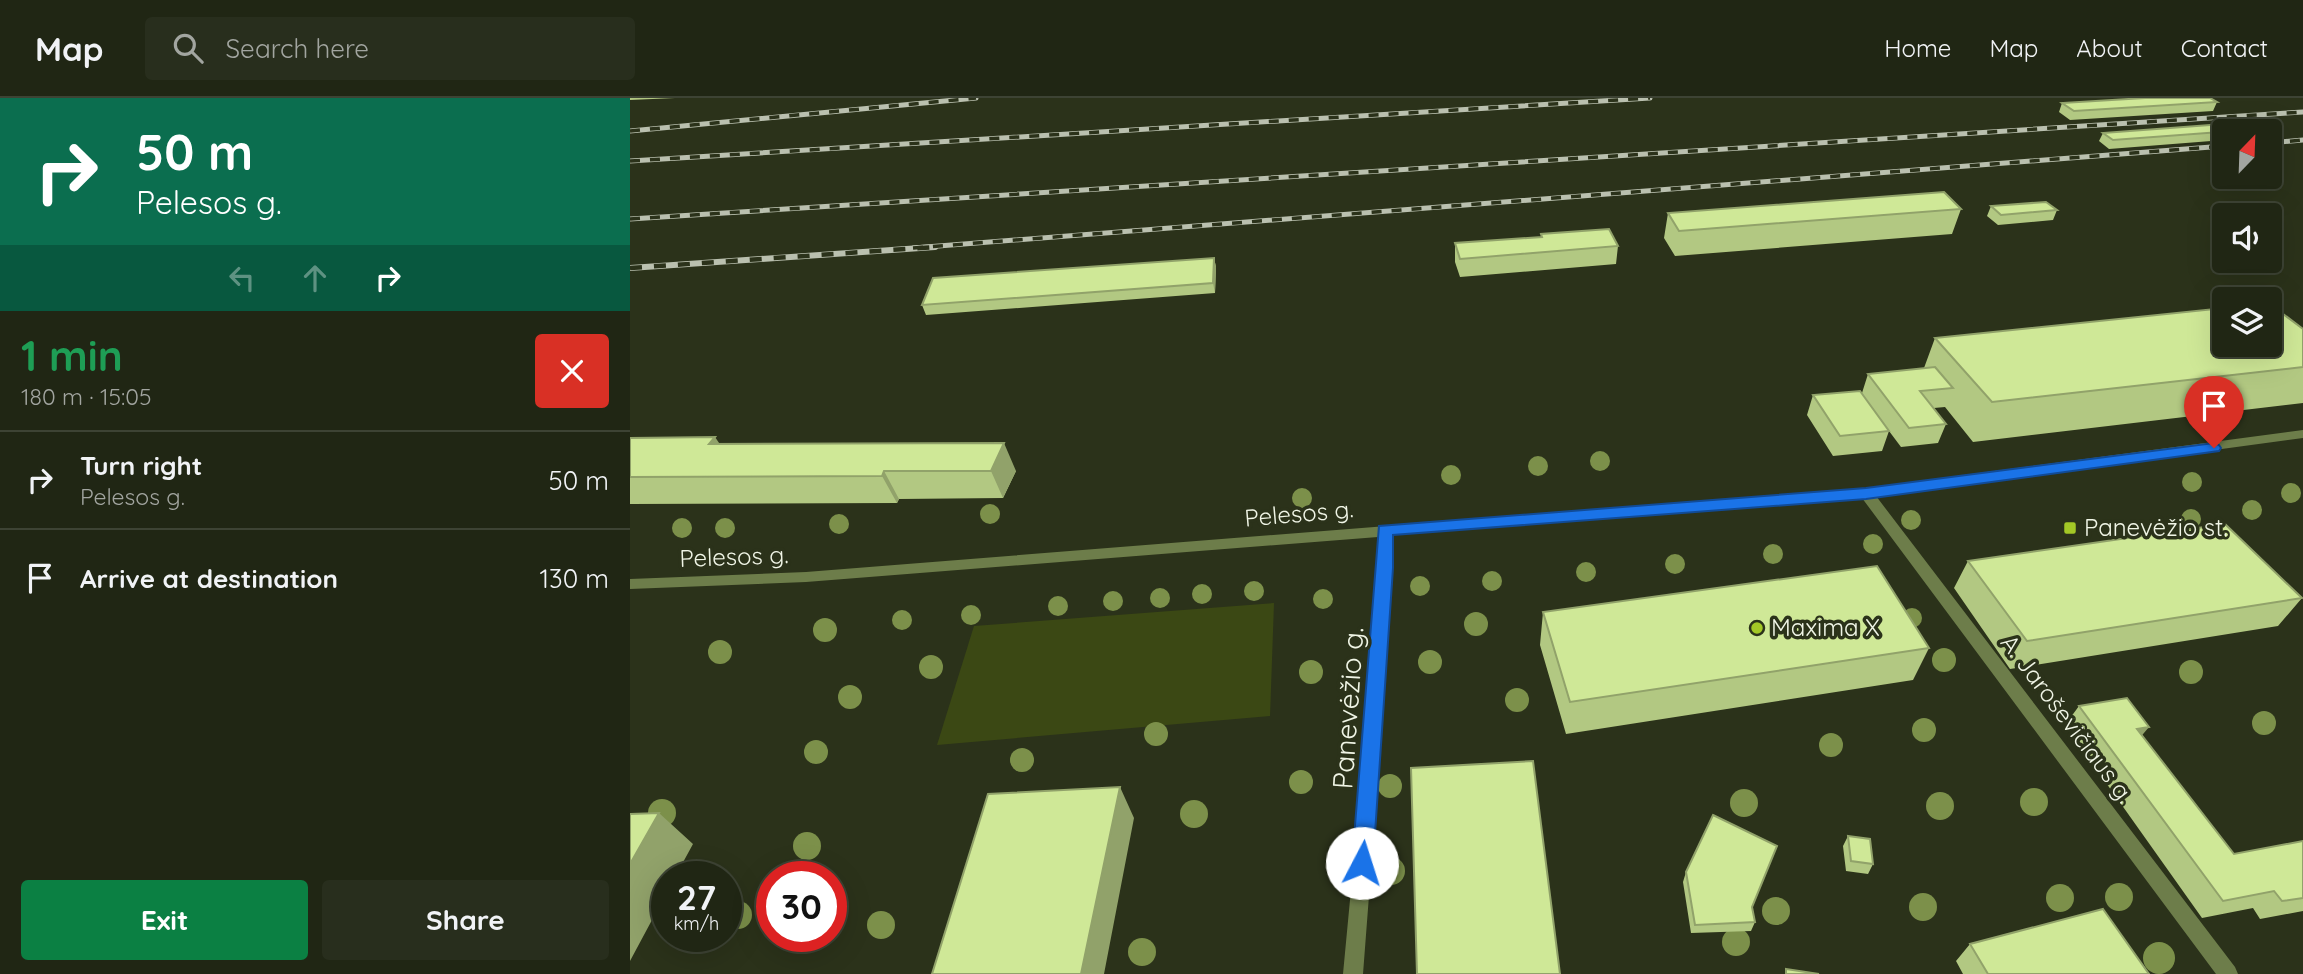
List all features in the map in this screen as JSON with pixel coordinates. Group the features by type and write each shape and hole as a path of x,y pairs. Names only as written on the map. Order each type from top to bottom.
{"street":[{"name":"Pelesos g.","path":"630,584 806,577 1866,494 2303,434"},
{"name":"A. Jaroševičiaus g.","path":"1866,494 2228,974"},
{"name":"Panevėžio g.","path":"1353,974 1372,751 1385,568 1385,530"}],"green space":[{"path":"1274,603 1270,716 937,745 974,626"}],"building":[{"path":"2145,98 2210,98 2217,102 2074,111 2062,103"},
{"path":"2212,125 2212,133 2113,140 2103,133"},
{"path":"1944,192 1961,209 1679,231 1668,213"},
{"path":"2046,202 2057,210 2001,215 1991,206"},
{"path":"1609,229 1618,246 1460,259 1455,243 1542,237 1541,234"},
{"path":"1214,258 1213,283 922,305 933,278"},
{"path":"2212,309 2212,357 2282,357 2282,313 2303,329 2303,367 1992,402 1935,338"},
{"path":"1935,367 1953,388 1920,391 1946,424 1909,428 1868,374"},
{"path":"1860,391 1889,431 1840,436 1813,395"},
{"path":"715,437 709,444 1004,443 991,471 884,471 882,476 630,477 630,438"},
{"path":"2225,524 2302,598 2027,641 1968,561"},
{"path":"1877,566 1929,648 1570,702 1543,612"},
{"path":"2127,698 2149,727 2137,729 2234,854 2303,841 2303,898 2282,901 2274,891 2223,901 2079,706"},
{"path":"1533,761 1560,974 1417,974 1411,768"},
{"path":"1120,787 1081,974 932,974 988,794"},
{"path":"659,813 630,864 630,814"},
{"path":"1713,815 1777,846 1752,907 1755,922 1695,925 1686,872"},
{"path":"1848,836 1870,839 1873,864 1851,861"},
{"path":"2103,909 2149,974 1988,974 1970,944"},
{"path":"1786,969 1819,974 1786,974"}],"railway":[{"path":"630,131 976,98"},
{"path":"630,161 1650,98"},
{"path":"630,219 2303,112"},
{"path":"2282,142 2303,140"},
{"path":"913,248 2212,147"},
{"path":"630,268 935,247"}],"place":[{"name":"Panevėžio st.","path":"2070,528"},
{"name":"Maxima X","path":"1757,628"}],"route":[{"path":"1362,863 1385,568 1385,530 1866,494 2214,448"}]}
